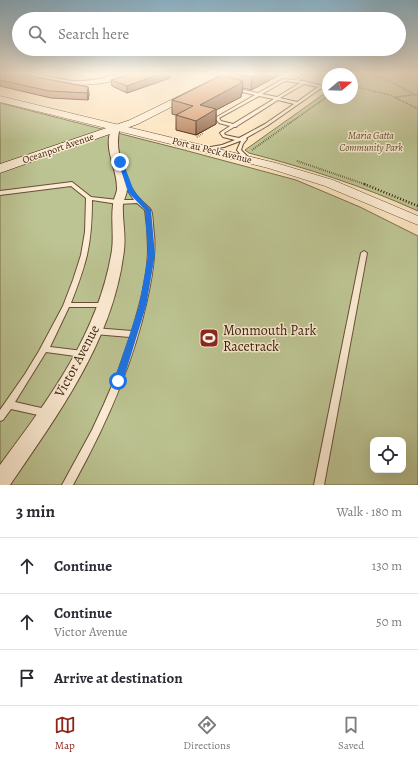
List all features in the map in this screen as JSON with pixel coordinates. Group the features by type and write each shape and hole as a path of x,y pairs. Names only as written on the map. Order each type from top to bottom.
{"main road":[{"path":"116,127 124,120 174,96"},
{"path":"116,127 134,122 193,96"},
{"name":"Oceanport Avenue","path":"0,169 116,127"}],"street":[{"name":"Port au Peck Avenue","path":"0,99 207,149 249,154 328,183 418,221"},
{"name":"Victor Avenue","path":"0,482 49,413 84,354 106,305 115,276 120,224 118,202 122,189 113,158 113,136 116,127"},
{"path":"113,158 122,165 129,188 126,196 118,202"}],"lane":[{"path":"235,126 220,122 217,118 257,96"},
{"path":"261,96 296,103"},
{"path":"228,145 234,140 222,133 282,96"},
{"path":"207,149 228,145 243,140 308,96"},
{"path":"229,137 243,140"},
{"path":"243,140 239,150 249,154"},
{"path":"0,193 72,184 90,198 118,202 138,201"},
{"path":"67,485 118,381 142,306 151,255 148,210 138,201 129,188"},
{"path":"0,417 45,349 66,305 84,254 88,233 90,198"},
{"path":"319,485 364,253"},
{"path":"66,305 106,305"},
{"path":"94,331 134,334"},
{"path":"45,349 84,354"},
{"path":"9,405 49,413"}],"path":[{"path":"392,96 418,109"},
{"path":"396,97 409,96"},
{"path":"249,154 322,100"}],"green space":[{"name":"Maria Gatta Community Park","path":"321,96 322,104 358,104 358,96 418,96 418,211 356,186 313,171 249,153 245,150"},
{"name":"Monmouth Park Racetrack","path":"0,103 296,180 360,207 418,236 418,485 0,485"}],"building":[{"path":"181,96 217,96 200,105 216,109 196,121 176,115 193,106 172,100"}],"place":[{"name":"Monmouth Park Racetrack","path":"209,338"}],"route":[{"path":"118,381 142,306 151,255 148,210 131,192 120,162"}]}
